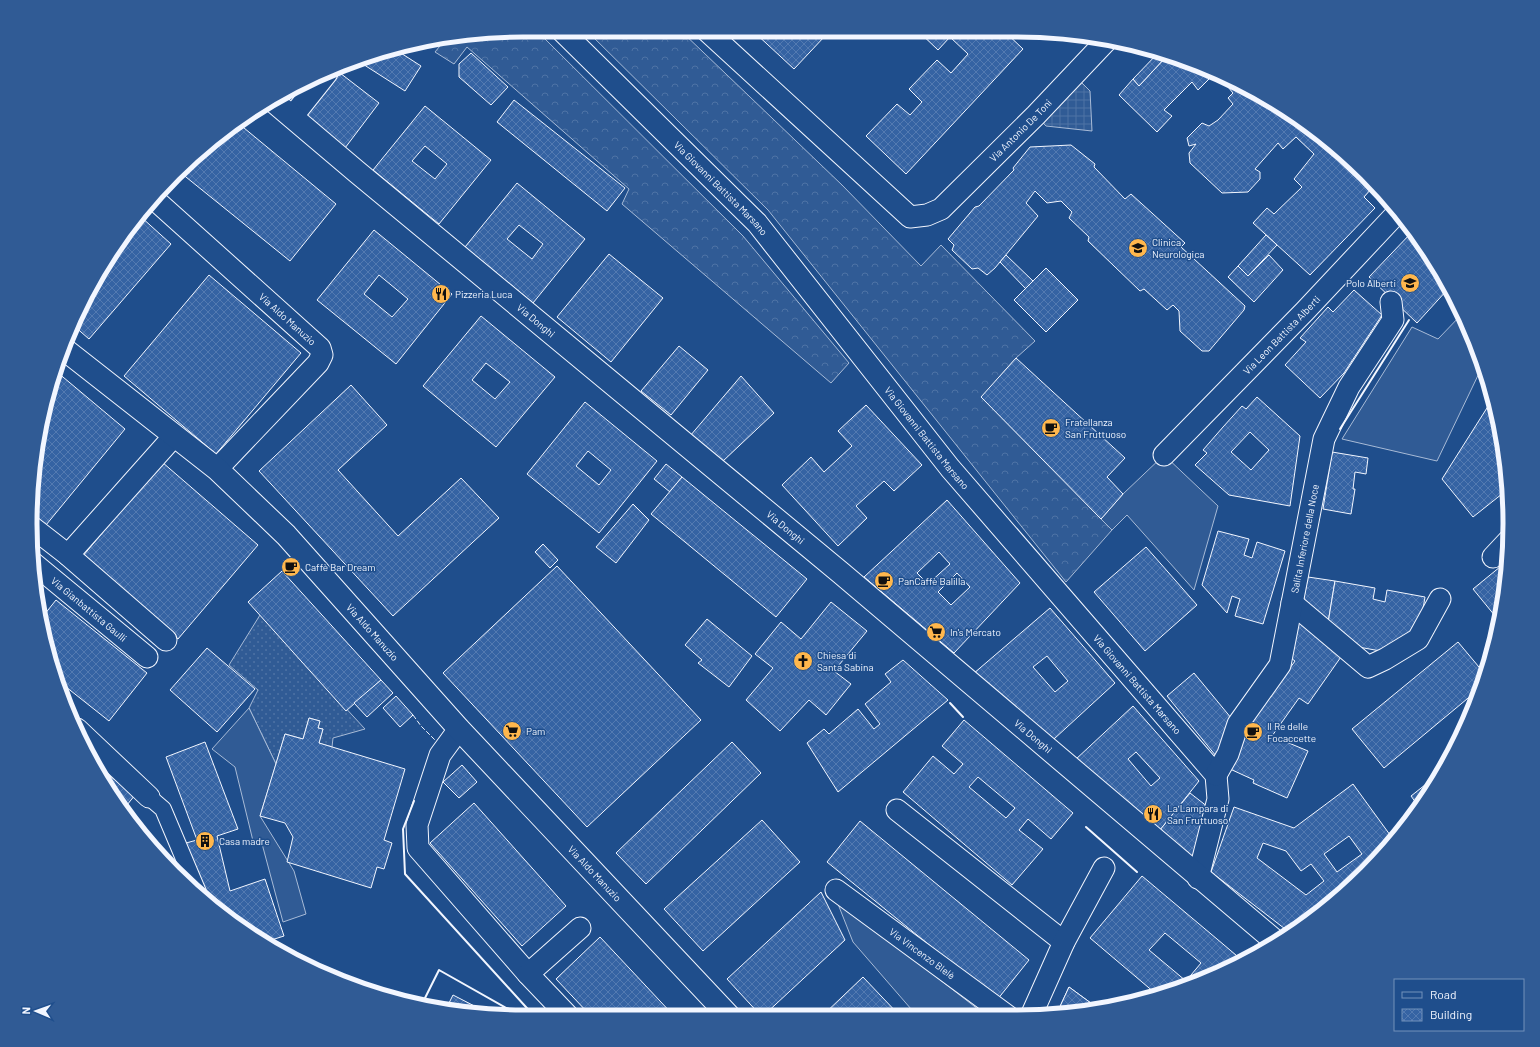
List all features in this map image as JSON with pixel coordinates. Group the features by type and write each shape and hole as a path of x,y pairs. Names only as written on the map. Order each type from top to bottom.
{"street":[{"name":"Via Giovanni Battista Marsano","path":"568,37 757,223 950,468 1216,775"},
{"name":"Via Antonio De Toni","path":"714,37 910,217 927,215 941,209 1036,115 1103,45"},
{"path":"292,117 320,82"},
{"name":"Via Donghi","path":"277,104 356,172 823,558 1198,878 1271,938"},
{"name":"Via Aldo Manuzio","path":"158,203 320,348 322,355 318,363 217,469"},
{"name":"Via Leon Battista Alberti","path":"1164,454 1305,311 1393,217"},
{"name":"Salita Inferiore della Noce","path":"1216,775 1228,754 1238,724 1280,665 1324,439 1349,387 1393,320 1392,302"},
{"name":"Via Aldo Manuzio","path":"68,352 217,469 286,535 459,729 723,1010"},
{"path":"68,555 174,436"},
{"path":"37,531 68,555 166,640"},
{"path":"1493,557 1502,547"},
{"name":"Via Gianbattista Gaulli","path":"39,568 147,656"},
{"path":"1292,603 1368,667 1385,659 1418,639 1440,599"},
{"path":"459,729 440,755 417,825 418,848 528,974 562,1010"},
{"path":"87,738 162,809 193,880"},
{"path":"1198,878 1218,799 1216,775"},
{"path":"897,810 1064,942"},
{"path":"1034,1009 1064,942 1104,868"},
{"name":"Via Vincenzo Blelè","path":"836,890 999,1010"},
{"path":"528,974 580,928"}],"green space":[{"path":"543,37 743,236 849,363 831,383 622,204 629,189 467,47 454,64 435,52 442,44 460,41 492,38"},
{"path":"593,37 687,37 842,185 921,266 941,245 1035,341 1016,358 982,397 1112,530 1066,582 768,210"},
{"path":"260,615 365,729 333,738 332,747 319,743 323,729 318,728 320,721 309,718 303,739 285,734 276,764 249,708 258,690 229,665"}],"shaded area":[{"path":"1074,75 1090,91 1092,131 1046,126 1029,108"},
{"path":"1458,318 1479,374 1437,461 1342,439 1412,327 1438,339"},
{"path":"1164,455 1218,506 1194,590 1127,515 1112,530 1101,519 1123,494"},
{"path":"249,708 276,764 260,816 294,871 306,914 283,922 261,840 253,841 235,767 212,749"},
{"path":"836,899 979,1010 912,1010 853,942"}],"building":[{"path":"759,37 824,37 794,69"},
{"path":"924,37 950,37 938,50"},
{"path":"950,37 1010,37 1023,49 906,174 866,136 897,104 910,115 922,102 909,89 937,60 951,73 968,54"},
{"path":"401,53 421,66 405,91 363,64"},
{"path":"471,53 508,87 491,105 459,77 459,64"},
{"path":"1154,57 1163,60 1139,86 1133,79"},
{"path":"1163,60 1211,77 1198,90 1192,82 1164,110 1172,116 1157,132 1119,95 1133,79 1139,86"},
{"path":"340,73 379,103 345,148 305,118"},
{"path":"1228,87 1232,87 1260,102 1287,119 1337,158 1361,179 1370,190 1364,197 1375,208 1310,275 1253,223 1267,208 1274,214 1302,187 1294,179 1314,154 1296,137 1283,149 1278,143 1255,169 1260,172 1260,179 1248,192 1222,193 1190,163 1189,153 1196,144 1189,146 1187,138 1202,123 1209,126 1218,120 1233,104 1228,98 1233,93"},
{"path":"514,100 625,188 607,211 497,122"},
{"path":"425,106 491,160 439,224 373,170","holes":["425,146 447,164 435,179 412,161"]},
{"path":"242,127 336,204 290,261 184,175"},
{"name":"Clinica Neurologica","path":"1071,145 1095,164 1094,167 1125,199 1131,194 1185,243 1181,247 1245,306 1244,310 1209,351 1202,351 1180,331 1179,311 1173,305 1167,310 1144,289 1140,291 1088,241 1089,237 1069,218 1072,212 1061,201 1047,203 1035,191 1026,203 1038,216 995,268 987,275 978,268 972,269 952,250 954,245 948,239 975,207 979,206 1014,170 1013,168 1030,147"},
{"path":"517,183 585,239 533,303 465,247","holes":["519,225 543,244 532,259 507,239"]},
{"path":"144,220 171,244 89,339 78,329 87,308 119,253"},
{"path":"374,230 452,294 396,364 317,300","holes":["379,275 408,299 392,317 364,294"]},
{"path":"1266,235 1277,245 1248,276 1238,266"},
{"name":"Polo Alberti","path":"1408,236 1421,253 1445,293 1417,323 1369,277"},
{"path":"609,254 663,298 611,362 557,317"},
{"path":"1006,255 1033,281 1026,289 1000,262"},
{"path":"1269,255 1283,270 1254,302 1228,277 1238,266 1248,276"},
{"path":"1046,268 1078,300 1046,332 1014,300"},
{"path":"209,275 301,353 216,454 124,376"},
{"path":"1354,290 1382,315 1344,373 1320,398 1285,365 1306,342 1300,338 1328,307 1333,312"},
{"path":"481,316 555,377 496,447 423,386","holes":["486,363 510,382 495,399 472,380"]},
{"path":"679,346 708,370 671,415 641,391"},
{"name":"Fratellanza San Fruttuoso","path":"1016,358 1125,458 1107,477 1123,494 1101,519 981,397"},
{"path":"61,375 125,429 46,525 37,517 41,460 46,429"},
{"path":"741,376 774,413 722,462 690,436"},
{"path":"351,385 387,425 338,470 398,536 461,478 499,518 393,616 259,471"},
{"path":"1257,397 1300,436 1290,506 1229,495 1195,465 1207,453 1203,450 1242,406 1246,409","holes":["1250,432 1269,450 1251,470 1231,452"]},
{"path":"585,402 657,461 599,533 527,474","holes":["588,451 611,470 599,485 576,466"]},
{"path":"866,405 922,465 894,491 884,481 856,506 867,518 838,546 782,485 811,457 824,472 852,446 838,431"},
{"path":"1488,406 1494,429 1499,460 1502,494 1473,517 1442,479"},
{"path":"1332,452 1368,458 1366,474 1355,472 1353,489 1355,489 1351,514 1323,509"},
{"path":"162,462 258,545 178,639 82,557"},
{"path":"666,464 682,477 670,492 654,479"},
{"path":"682,477 807,579 776,617 651,514"},
{"path":"947,500 1020,583 954,653 864,577","holes":["939,552 950,564 928,584 917,573","957,573 970,587 951,605 938,592"]},
{"path":"633,504 649,520 616,563 596,547"},
{"path":"1218,531 1249,539 1244,555 1252,558 1257,542 1285,551 1263,624 1235,616 1240,599 1232,596 1227,613 1202,585"},
{"path":"543,544 558,560 550,568 535,552"},
{"path":"1146,547 1197,605 1145,651 1094,592"},
{"path":"557,566 701,720 587,827 443,673"},
{"path":"1501,566 1494,615 1473,589"},
{"path":"282,571 381,680 346,711 248,602"},
{"path":"1308,577 1335,581 1328,623 1303,602"},
{"path":"1335,581 1375,588 1373,599 1385,602 1387,590 1425,597 1418,639 1386,652 1353,646 1328,623"},
{"path":"56,600 147,673 109,721 65,686 45,613"},
{"name":"Chiesa di Santa Sabina","path":"831,602 867,631 834,671 851,684 826,715 809,700 780,731 746,700 773,668 755,654 781,622 801,639"},
{"path":"1050,608 1115,683 1054,739 973,674","holes":["1047,656 1068,681 1055,692 1033,667"]},
{"path":"1300,618 1343,654 1308,704 1299,698 1272,736 1308,751 1287,798 1253,783 1254,780 1230,769 1252,721 1295,661 1288,656"},
{"path":"707,619 752,656 729,687 698,663 702,660 685,645"},
{"path":"1458,642 1480,669 1471,695 1384,768 1352,729"},
{"path":"207,648 255,689 217,732 170,690"},
{"path":"903,660 948,700 838,792 807,743 824,729 829,734 858,709 874,729 880,724 865,704 891,682 885,674"},
{"path":"1194,673 1232,719 1222,751 1216,756 1167,696"},
{"path":"381,680 393,693 367,717 354,703"},
{"path":"396,696 413,715 400,727 383,708"},
{"path":"1133,706 1199,781 1160,830 1075,760","holes":["1136,752 1160,778 1151,786 1128,759"]},
{"path":"309,718 320,721 318,728 323,729 319,743 405,769 384,840 392,843 384,869 377,867 371,888 287,862 293,837 285,823 260,816 285,734 303,739"},
{"path":"964,720 1073,813 1051,839 1028,819 1019,830 1043,849 1012,885 903,792 933,756 954,774 963,764 942,746","holes":["978,777 1015,808 1006,818 969,787"]},
{"name":"Casa madre","path":"205,742 238,829 217,836 230,891 265,879 284,936 272,940 227,909 201,887 186,843 197,840 166,757"},
{"path":"732,742 761,773 646,884 616,853"},
{"path":"462,765 477,782 459,798 443,782"},
{"path":"106,773 135,795 127,805"},
{"path":"1428,782 1415,802 1411,796"},
{"path":"1353,784 1390,835 1361,868 1313,909 1285,929 1211,872 1234,807 1294,828","holes":["1349,836 1362,854 1337,872 1324,854","1263,843 1286,851 1301,871 1311,864 1324,881 1306,895 1257,858"]},
{"path":"1190,793 1208,807 1194,858 1160,830"},
{"path":"474,803 566,906 522,946 430,843"},
{"path":"762,820 800,862 703,951 664,909"},
{"path":"860,821 1029,960 997,1000 827,862"},
{"path":"1142,876 1238,957 1188,978 1201,963 1165,933 1149,950 1185,980 1152,990 1090,938"},
{"path":"821,892 845,940 770,1010 756,1010 727,979"},
{"path":"600,937 668,1010 585,1010 556,979"},
{"path":"863,977 894,1010 828,1010"},
{"path":"1069,987 1092,1004 1080,1006 1059,1008"},
{"path":"1069,987 1092,1004 1080,1006 1059,1008"},
{"path":"453,995 478,1008 460,1006 448,1004"}],"fence":[{"path":"413,715 421,726 436,741"}],"wall":[{"path":"1340,429 1409,320"},
{"path":"950,703 963,717"},
{"path":"414,801 403,829 405,874 529,1010"},
{"path":"1086,827 1137,872"},
{"path":"424,1000 439,970 509,1010"}],"place":[{"name":"Clinica Neurologica","path":"1138,248"},
{"name":"Polo Alberti","path":"1410,283"},
{"name":"Pizzeria Luca","path":"441,294"},
{"name":"Fratellanza San Fruttuoso","path":"1051,428"},
{"name":"Caffè Bar Dream","path":"291,567"},
{"name":"PanCaffè Balilla","path":"884,581"},
{"name":"In's Mercato","path":"936,632"},
{"name":"Chiesa di Santa Sabina","path":"803,661"},
{"name":"Pam","path":"512,731"},
{"name":"Il Re delle Focaccette","path":"1253,732"},
{"name":"La Lampara di San Fruttuoso","path":"1153,814"},
{"name":"Casa madre","path":"205,841"}]}
